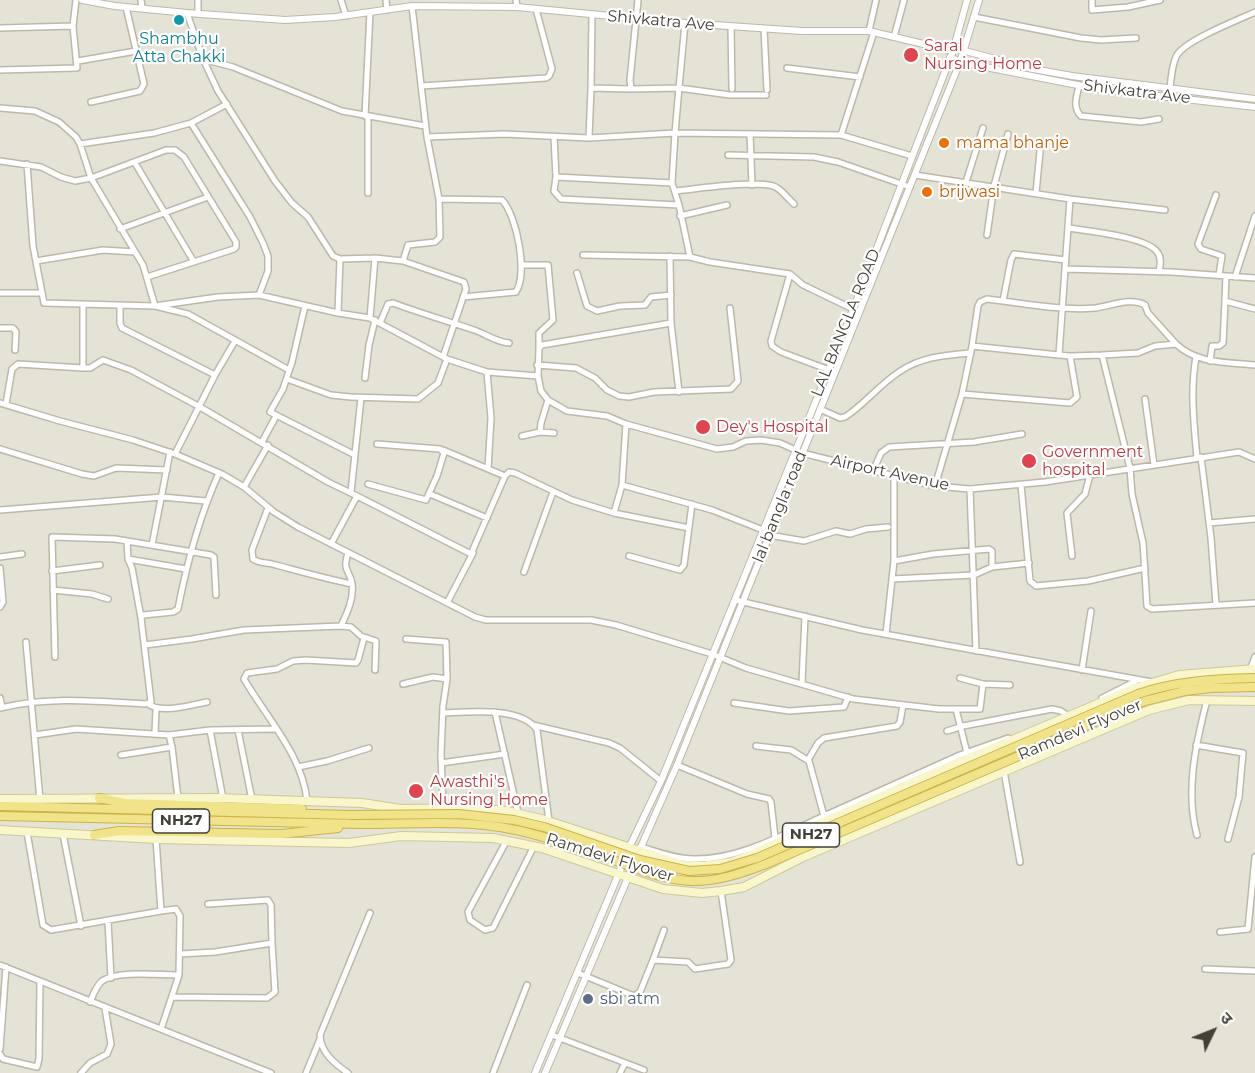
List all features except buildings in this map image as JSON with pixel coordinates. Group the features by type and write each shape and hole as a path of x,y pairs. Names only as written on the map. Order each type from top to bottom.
{"highway":[{"name":"Ramdevi Flyover","path":"0,807 350,815 459,814 514,820 544,827 659,866 689,871 720,869 757,858 1157,687 1209,679 1255,678"},
{"name":"Ramdevi Flyover","path":"0,816 361,825 433,823 488,825 551,839 636,868 678,879 706,880 727,877 766,864 1123,709 1185,692 1211,688 1255,687"},
{"path":"99,798 125,803 291,808 350,815"},
{"path":"93,835 119,831 280,834 361,825"}],"main road":[{"path":"0,799 178,798 362,803 401,809 477,808 518,813 640,848 683,865 703,866 732,862 931,774 1135,688 1179,675 1252,670"},
{"path":"0,830 156,839 349,843 401,836 467,836 507,840 534,846 628,878 673,890 702,893 744,886 803,857 1149,710 1189,700 1255,701"}],"street":[{"path":"0,70 77,68 73,26 76,0"},
{"name":"Shivkatra Ave","path":"82,0 187,13 302,20 432,3 516,3 536,9 685,24 802,31 872,31 952,52 960,62 1070,84 1169,92 1255,107"},
{"path":"141,0 142,8"},
{"path":"198,0 198,14"},
{"path":"341,0 346,16"},
{"path":"386,0 387,10"},
{"path":"631,89 638,0"},
{"path":"841,135 872,31 876,0"},
{"path":"894,37 903,0"},
{"name":"LAL BANGLA ROAD","path":"856,311 868,269 952,52 967,0"},
{"name":"lal bangla road","path":"545,1073 677,765 720,657 739,601 769,535 820,409 831,371 856,311 876,272 960,62 979,0"},
{"path":"1092,0 1092,10 1160,0"},
{"path":"403,261 408,245 439,240 439,199 425,126 412,6"},
{"path":"91,102 140,91 143,88 144,84 126,7"},
{"path":"421,86 549,76 552,69 536,9"},
{"path":"368,193 367,116 370,12"},
{"path":"1169,92 1178,53 1218,29 1255,12"},
{"path":"187,13 203,59 218,91 275,181 292,203 308,217 333,256 340,259 375,258 403,261 464,282 466,289 453,325 438,383 418,399 361,398 321,392 286,379"},
{"path":"589,138 592,14"},
{"path":"974,17 1081,38 1101,40 1136,38"},
{"path":"685,24 672,183 690,256"},
{"path":"0,28 73,26"},
{"path":"731,27 732,89"},
{"path":"591,88 679,88 730,95 767,92 764,29"},
{"path":"78,61 136,51"},
{"path":"952,52 964,51 1033,69 1169,92 1255,99"},
{"path":"203,59 233,67 328,106 367,116 425,126"},
{"path":"787,68 860,77"},
{"path":"1070,84 1072,76"},
{"path":"1079,85 1075,105 1081,116 1141,122 1159,119"},
{"path":"80,144 154,133 191,123 227,104"},
{"path":"0,108 35,111 67,127 80,144 91,178 135,252 147,277 155,306"},
{"path":"191,123 250,217 263,243 268,256 268,271 258,295"},
{"path":"966,182 982,128"},
{"path":"427,137 504,134 589,138 675,133 841,135 912,156"},
{"path":"750,134 752,185"},
{"path":"987,235 994,186 1008,134"},
{"path":"554,137 556,177 554,191 561,199 679,205"},
{"path":"1036,193 1041,141"},
{"path":"0,161 41,167 69,180 91,178 166,150 175,150 184,157 236,242 236,247 147,277"},
{"path":"728,155 814,157 838,162 910,187"},
{"path":"135,163 194,262"},
{"path":"27,164 36,261 44,303 155,306 218,297 258,295 375,320 445,358 487,372 538,376"},
{"path":"915,175 1070,199 1165,210"},
{"path":"556,177 672,183"},
{"path":"675,190 752,185 776,187 794,204"},
{"path":"1216,195 1198,244 1201,249 1222,256 1219,275"},
{"path":"120,229 208,197"},
{"path":"439,199 502,200 510,212 518,238 521,265 520,286 516,292 463,297"},
{"path":"1059,355 1070,199"},
{"path":"680,216 727,205"},
{"path":"1235,277 1255,216"},
{"path":"1069,228 1108,233 1150,246 1158,252 1159,272"},
{"path":"36,261 103,250 135,252"},
{"path":"1003,301 1014,254 1066,260"},
{"path":"583,255 690,256 710,262 790,274 803,285 856,311"},
{"path":"670,256 671,323 679,392"},
{"path":"365,378 375,320 375,258"},
{"path":"338,313 340,259"},
{"path":"521,265 548,264 553,320 539,333 538,376 541,391 548,400 540,432"},
{"path":"868,269 876,272"},
{"path":"1065,269 1255,278"},
{"path":"577,273 587,306 597,311 620,306 645,305 651,297 671,295"},
{"path":"790,274 771,340 772,346 781,352 831,371"},
{"path":"1210,361 1212,346 1219,346 1223,343 1226,276"},
{"path":"0,293 41,293"},
{"path":"935,486 962,394 972,350 978,306 980,302 987,299 1063,309 1095,308 1138,302 1145,305 1148,313 1185,353 1210,361 1255,365"},
{"path":"1225,301 1255,309"},
{"path":"375,320 390,302 453,325 471,329 502,343 509,343"},
{"path":"83,305 83,368"},
{"path":"120,306 122,328 215,375"},
{"path":"155,306 188,314 289,370"},
{"path":"305,306 289,370 270,411 355,455"},
{"path":"537,365 576,368 596,378 607,390 619,396 629,397 654,392 731,389 738,381 730,308"},
{"path":"539,348 542,345 671,323"},
{"path":"0,328 13,328 16,332 15,350"},
{"path":"152,544 167,470 173,453 235,341"},
{"path":"812,407 840,418 845,417 900,371 920,361 972,350 1070,356 1138,353 1149,347 1176,344"},
{"path":"1102,355 1130,468 1132,494 1143,543 1149,608 1255,603"},
{"path":"962,394 1070,403 1077,397 1070,356"},
{"path":"1196,357 1193,378 1193,410 1209,523 1216,605"},
{"path":"473,553 468,553 421,530 328,482 200,406 111,362 103,360 90,368 18,364 12,369 3,403 134,440 173,453 219,473 244,487 268,508 331,544 475,617 486,620 591,620 616,625 712,654 746,668 848,697 903,705 956,710 980,709 983,684"},
{"name":"LAL BANGLA ROAD","path":"535,1073 630,846 661,781 712,654 739,601 795,448 812,407 831,371"},
{"path":"487,372 491,418 488,469"},
{"path":"351,492 361,398"},
{"path":"1145,399 1154,465"},
{"name":"Airport Avenue","path":"548,400 567,411 607,416 626,424 717,449 733,447 746,441 771,441 795,448 802,453 935,486 970,489 1021,485 1239,452 1255,459"},
{"path":"244,487 276,416"},
{"path":"614,513 622,485 626,424"},
{"path":"522,436 540,432 554,434"},
{"path":"873,471 881,453 889,447 948,444 1022,434"},
{"path":"378,444 443,450 505,476"},
{"path":"0,449 94,476 116,468 167,470"},
{"path":"368,484 391,489 423,501 430,494 443,450"},
{"path":"447,603 473,553 505,476 509,472 553,492 614,513 689,528"},
{"path":"141,618 143,615 173,612 178,609 190,550 206,501 219,473"},
{"path":"1072,556 1067,513 1085,494 1090,475"},
{"path":"886,634 894,561 894,476"},
{"path":"622,485 692,504 763,531"},
{"path":"1021,485 1030,582 1039,587 1088,581 1145,568"},
{"path":"970,489 976,651"},
{"path":"524,572 553,492"},
{"path":"430,494 488,518"},
{"path":"331,544 357,496"},
{"path":"0,508 162,497 206,501"},
{"path":"629,556 680,570 684,565 692,504"},
{"path":"268,508 252,550 253,559 352,584"},
{"path":"1209,523 1255,519"},
{"path":"769,535 804,541 836,531 850,534 866,529 888,527"},
{"path":"55,657 52,537 127,541 211,555 214,557 216,595"},
{"path":"127,541 128,559 132,568 141,618 152,699 148,704"},
{"path":"894,561 933,554 990,550 993,567"},
{"path":"341,626 350,607 352,584 345,567 348,553"},
{"path":"0,557 22,554"},
{"path":"128,559 186,569"},
{"path":"892,579 974,574 993,567 1029,562"},
{"path":"52,571 100,565"},
{"path":"0,568 3,602 0,607"},
{"path":"52,590 92,594 108,599"},
{"path":"739,601 886,634 1154,683"},
{"path":"1082,670 1091,611"},
{"path":"802,683 805,616"},
{"path":"145,645 244,630 351,627 364,638 376,641 375,670"},
{"path":"307,801 306,786 298,767 244,679 247,673 277,669 293,662 306,660 356,663 364,638"},
{"path":"406,639 446,642 447,679 441,764 443,808"},
{"path":"26,642 40,800"},
{"path":"1252,670 1255,657"},
{"path":"403,684 433,677 447,679"},
{"path":"960,678 983,684 1010,685"},
{"path":"640,848 693,859 722,857 775,838 967,753 1066,715 1138,680"},
{"path":"734,703 789,711 814,711 844,707 848,697"},
{"path":"0,698 1,708 76,700 148,704 156,708 207,702"},
{"path":"1197,834 1192,818 1192,778 1196,745 1207,700"},
{"path":"808,760 818,742 824,738 897,726 903,705"},
{"path":"154,734 156,708"},
{"path":"947,731 1052,709 1066,715"},
{"path":"956,710 967,753"},
{"path":"443,713 495,712 517,717 533,725 609,743 620,748 661,781"},
{"path":"495,712 518,813"},
{"path":"533,725 537,730 549,821"},
{"path":"35,735 76,729 169,735 210,730 275,729"},
{"path":"210,730 223,799"},
{"path":"238,730 252,800"},
{"path":"169,735 178,798"},
{"path":"1196,745 1243,753 1239,797 1228,839"},
{"path":"756,746 791,750 808,760 825,816"},
{"path":"121,755 172,747"},
{"path":"298,767 369,748"},
{"path":"441,764 505,754"},
{"path":"677,765 740,791 769,799 775,838"},
{"path":"1004,771 1020,862"},
{"path":"27,831 43,925 51,930 178,910 180,916 179,975 161,1029"},
{"path":"63,834 81,926"},
{"path":"156,839 161,911"},
{"path":"507,840 468,912 470,920 485,930 493,928 534,846"},
{"path":"1220,932 1248,929 1255,857"},
{"path":"653,960 688,962 695,969 730,963 721,891"},
{"path":"172,997 267,998 274,992 271,905 268,900 208,904"},
{"path":"306,1073 370,913"},
{"path":"108,921 111,978"},
{"path":"599,922 608,926"},
{"path":"578,973 634,996 640,992 664,930"},
{"path":"180,954 208,953 272,943"},
{"path":"0,1049 3,966 271,1073"},
{"path":"1205,969 1255,971"},
{"path":"90,1002 100,983 111,978 124,975 179,975"},
{"path":"0,1054 3,1059 36,1070 39,1059 40,981"},
{"path":"493,1073 527,985"},
{"path":"569,993 577,996"},
{"path":"81,1073 90,1063 107,1054 111,1044 105,1008"},
{"path":"552,1035 644,1070"},
{"path":"320,1039 326,1052 348,1073"},
{"path":"620,1073 625,1063"}],"shaded area":[{"path":"0,0 1255,0 1255,1073 0,1073"}],"place":[{"name":"Shambhu Atta Chakki","path":"179,20"},
{"name":"Saral Nursing Home","path":"911,55"},
{"name":"mama bhanje","path":"944,143"},
{"name":"brijwasi","path":"927,192"},
{"name":"Dey's Hospital","path":"703,427"},
{"name":"Government hospital","path":"1029,461"},
{"name":"Awasthi's Nursing Home","path":"416,791"},
{"name":"sbi atm","path":"588,999"}]}
